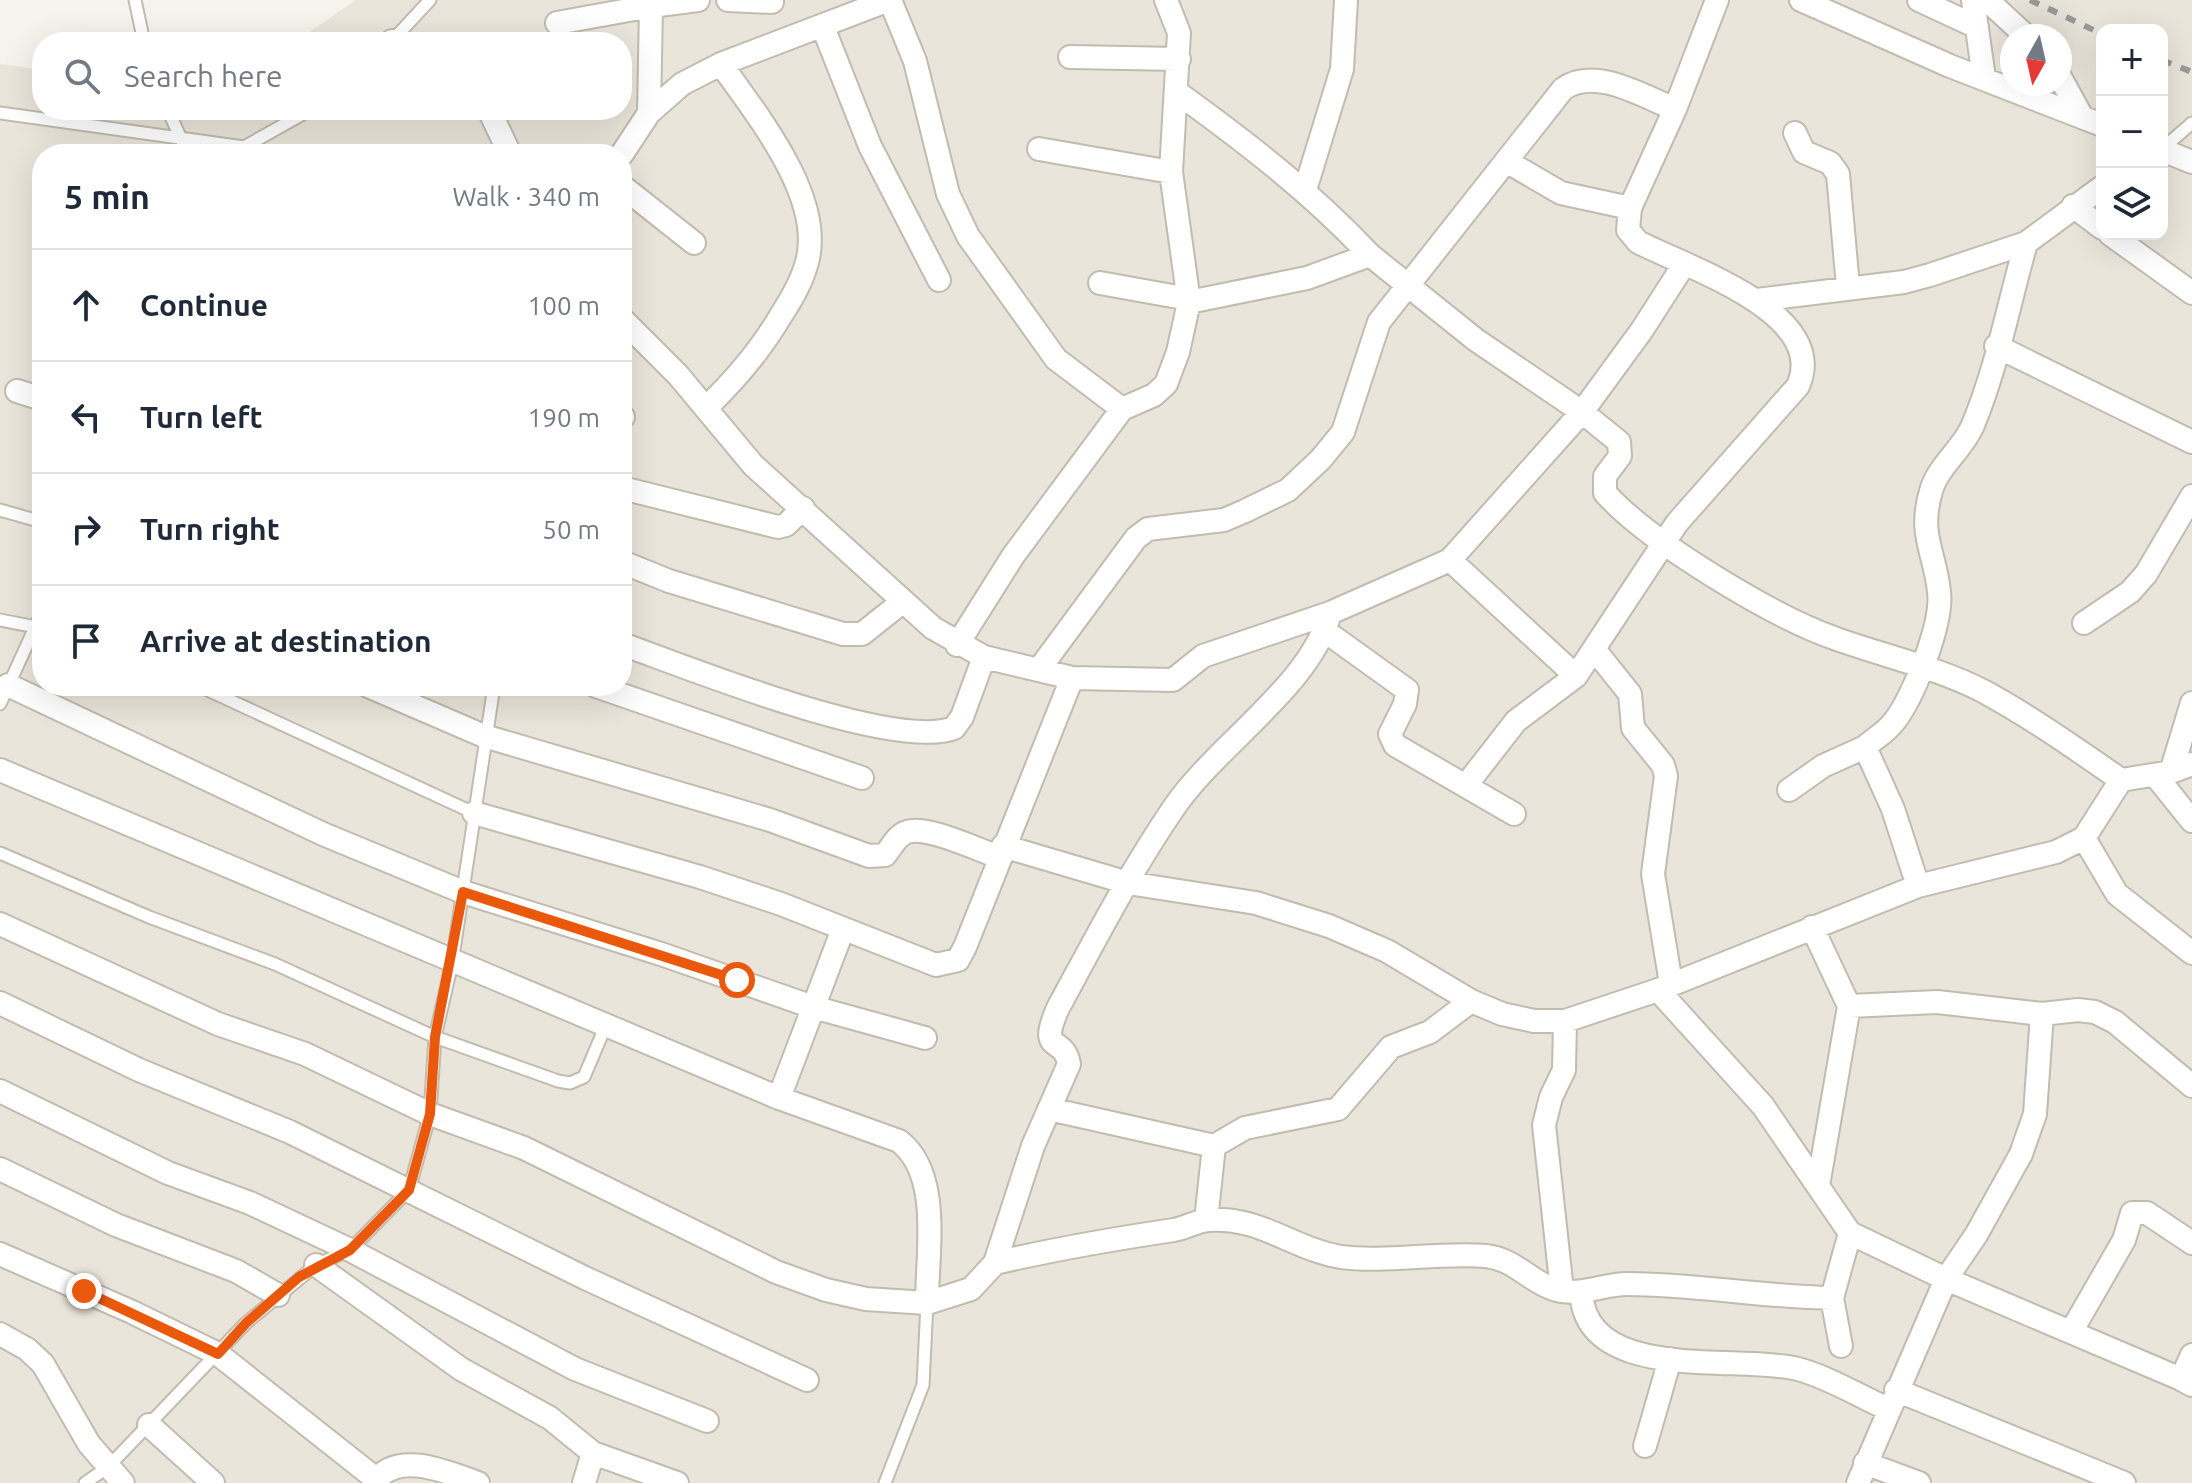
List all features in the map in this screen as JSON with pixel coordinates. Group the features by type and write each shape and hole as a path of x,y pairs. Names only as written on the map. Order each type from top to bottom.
{"street":[{"path":"557,23 698,0"},
{"path":"728,0 772,2"},
{"path":"629,144 649,113 682,84 721,64 890,0 915,61 948,194 968,236 1056,359 1122,409"},
{"path":"957,645 1013,556 1122,409 1154,395 1166,384 1178,352 1189,300 1171,172 1178,93 1179,33 1166,0"},
{"path":"1305,190 1342,69 1346,0"},
{"path":"1467,784 1516,721 1576,676 1664,542 1798,386 1804,371 1803,352 1797,338 1757,300 1638,242 1628,230 1630,208 1675,109 1717,0"},
{"path":"1801,0 2092,121"},
{"path":"1919,0 1977,27"},
{"path":"1973,0 1984,78"},
{"path":"1987,0 2013,24"},
{"path":"649,113 651,6"},
{"path":"823,27 870,146 939,280"},
{"path":"1070,57 1179,59"},
{"path":"706,408 766,340 801,280 810,245 806,217 787,165 721,64"},
{"path":"1040,668 1125,551 1148,529 1224,520 1288,490 1321,459 1343,432 1379,322 1409,288 1443,236 1563,89 1585,79 1604,81 1675,109"},
{"path":"1178,93 1251,145 1305,190 1370,255 1409,288 1619,442 1620,456 1605,476 1605,493 1664,542 1778,613 1831,638 1921,666 1981,691 2121,780 2163,773 2192,764"},
{"path":"2072,94 2092,121"},
{"path":"494,120 505,144"},
{"path":"1795,133 1804,152 1833,165 1838,174 1848,287"},
{"path":"1039,149 1171,172"},
{"path":"2168,152 2192,162"},
{"path":"1506,161 1561,193 1630,208"},
{"path":"1757,300 1904,282 2026,243 2096,191"},
{"path":"632,194 694,243"},
{"path":"2073,206 2096,223"},
{"path":"2118,240 2192,293"},
{"path":"1789,790 1823,766 1865,747 1893,724 1921,666 1940,605 1926,545 1925,510 1933,483 1968,436 2026,243"},
{"path":"1100,283 1189,300 1307,278 1370,255"},
{"path":"632,330 706,408 753,465 803,508 901,603 957,645 984,657 1072,678 1173,680 1203,656 1328,622 1450,560 1582,412 1683,266"},
{"path":"1996,346 2192,442"},
{"path":"17,391 32,396"},
{"path":"632,490 778,527 786,525 803,508"},
{"path":"2084,623 2130,592 2146,574 2192,496"},
{"path":"1450,560 1576,676"},
{"path":"632,566 669,581 854,635 870,629 901,603"},
{"path":"1328,622 1407,690 1405,704 1390,734 1395,745 1514,814"},
{"path":"0,924 218,1024 305,1054 430,1114 524,1148 776,1272 826,1290 866,1299 927,1303 971,1289 995,1263 1033,1146 1069,1064 1067,1056 1050,1041 1050,1025 1128,883 1175,806 1212,761 1310,659 1328,622"},
{"path":"632,647 797,705 893,731 932,733 954,728 962,717 984,657"},
{"path":"1594,649 1630,694 1633,728 1663,765 1666,776 1653,874 1664,987 1763,1106 1850,1233 1946,1279 2186,1382 2192,1355"},
{"path":"474,813 641,858 781,904 920,960 948,965 958,960 965,947 1072,678"},
{"path":"4,695 463,892 813,1007 925,1038"},
{"path":"391,696 484,736 770,820 869,856 885,855 901,835 912,831 1128,883 1256,903 1329,926 1387,951 1471,1001 1523,1018 1565,1021 1664,987 1918,886 2056,852 2084,838 2121,780"},
{"path":"625,696 862,778"},
{"path":"2163,773 2192,703"},
{"path":"1865,747 1893,809 1918,886"},
{"path":"0,770 452,963 779,1098 899,1141 914,1152 928,1186 927,1303"},
{"path":"2163,773 2192,821"},
{"path":"2084,838 2117,894 2192,953"},
{"path":"1812,927 1849,1006 1818,1186"},
{"path":"779,1098 843,929"},
{"path":"1049,1109 1214,1146 1245,1128 1338,1109 1391,1047 1430,1032 1471,1001"},
{"path":"1849,1006 1937,1002 2042,1014 2078,1010 2095,1012 2115,1022 2192,1086"},
{"path":"0,1003 139,1070 290,1132 585,1278 807,1380"},
{"path":"1919,1483 1862,1473 1946,1279 1976,1235 2021,1154 2035,1114 2042,1014"},
{"path":"1565,1021 1564,1070 1551,1097 1544,1125 1571,1292 1602,1339 1670,1359 1800,1370 2124,1483"},
{"path":"0,1091 168,1173 250,1203 350,1250 575,1369 707,1421"},
{"path":"1206,1220 1214,1146"},
{"path":"0,1169 116,1225 236,1271 278,1295"},
{"path":"2071,1332 2124,1240 2132,1213 2147,1213 2192,1243"},
{"path":"995,1263 1112,1237 1176,1229 1206,1220 1261,1225 1318,1251 1342,1257 1445,1253 1490,1257 1517,1267 1536,1284 1571,1292 1624,1284 1832,1298"},
{"path":"1841,1346 1832,1298 1850,1233"},
{"path":"0,1254 218,1354 375,1481 392,1466 404,1465 439,1470 478,1483"},
{"path":"316,1265 461,1369 550,1418 593,1453 677,1483"},
{"path":"0,1334 27,1349 43,1364 89,1444 116,1475"},
{"path":"1645,1446 1670,1359"},
{"path":"149,1425 213,1483"},
{"path":"584,1483 593,1453"}],"lane":[{"path":"135,0 142,32"},
{"path":"401,32 430,0"},
{"path":"0,113 32,118"},
{"path":"46,120 202,144"},
{"path":"173,120 182,141"},
{"path":"253,144 293,120"},
{"path":"2168,144 2192,123"},
{"path":"0,510 32,519"},
{"path":"0,620 32,627"},
{"path":"4,695 32,641"},
{"path":"221,696 474,813"},
{"path":"85,1483 116,1475 149,1425 278,1295 316,1265 350,1250 409,1190 430,1114 435,1037 452,963 492,696"},
{"path":"0,853 149,917 275,964 435,1037 570,1083 584,1077 606,1025"},
{"path":"885,1483 923,1385 927,1303"}],"shaded area":[{"path":"356,0 2192,0 2192,1483 0,1483 0,64 32,69 32,120 632,120 632,32 310,32"}],"railway":[{"path":"2030,0 2096,31"},
{"path":"2168,62 2192,72"}],"route":[{"path":"84,1291 218,1354 246,1323 299,1277 316,1265 350,1250 409,1190 430,1114 435,1037 452,963 463,892 737,980"}]}
